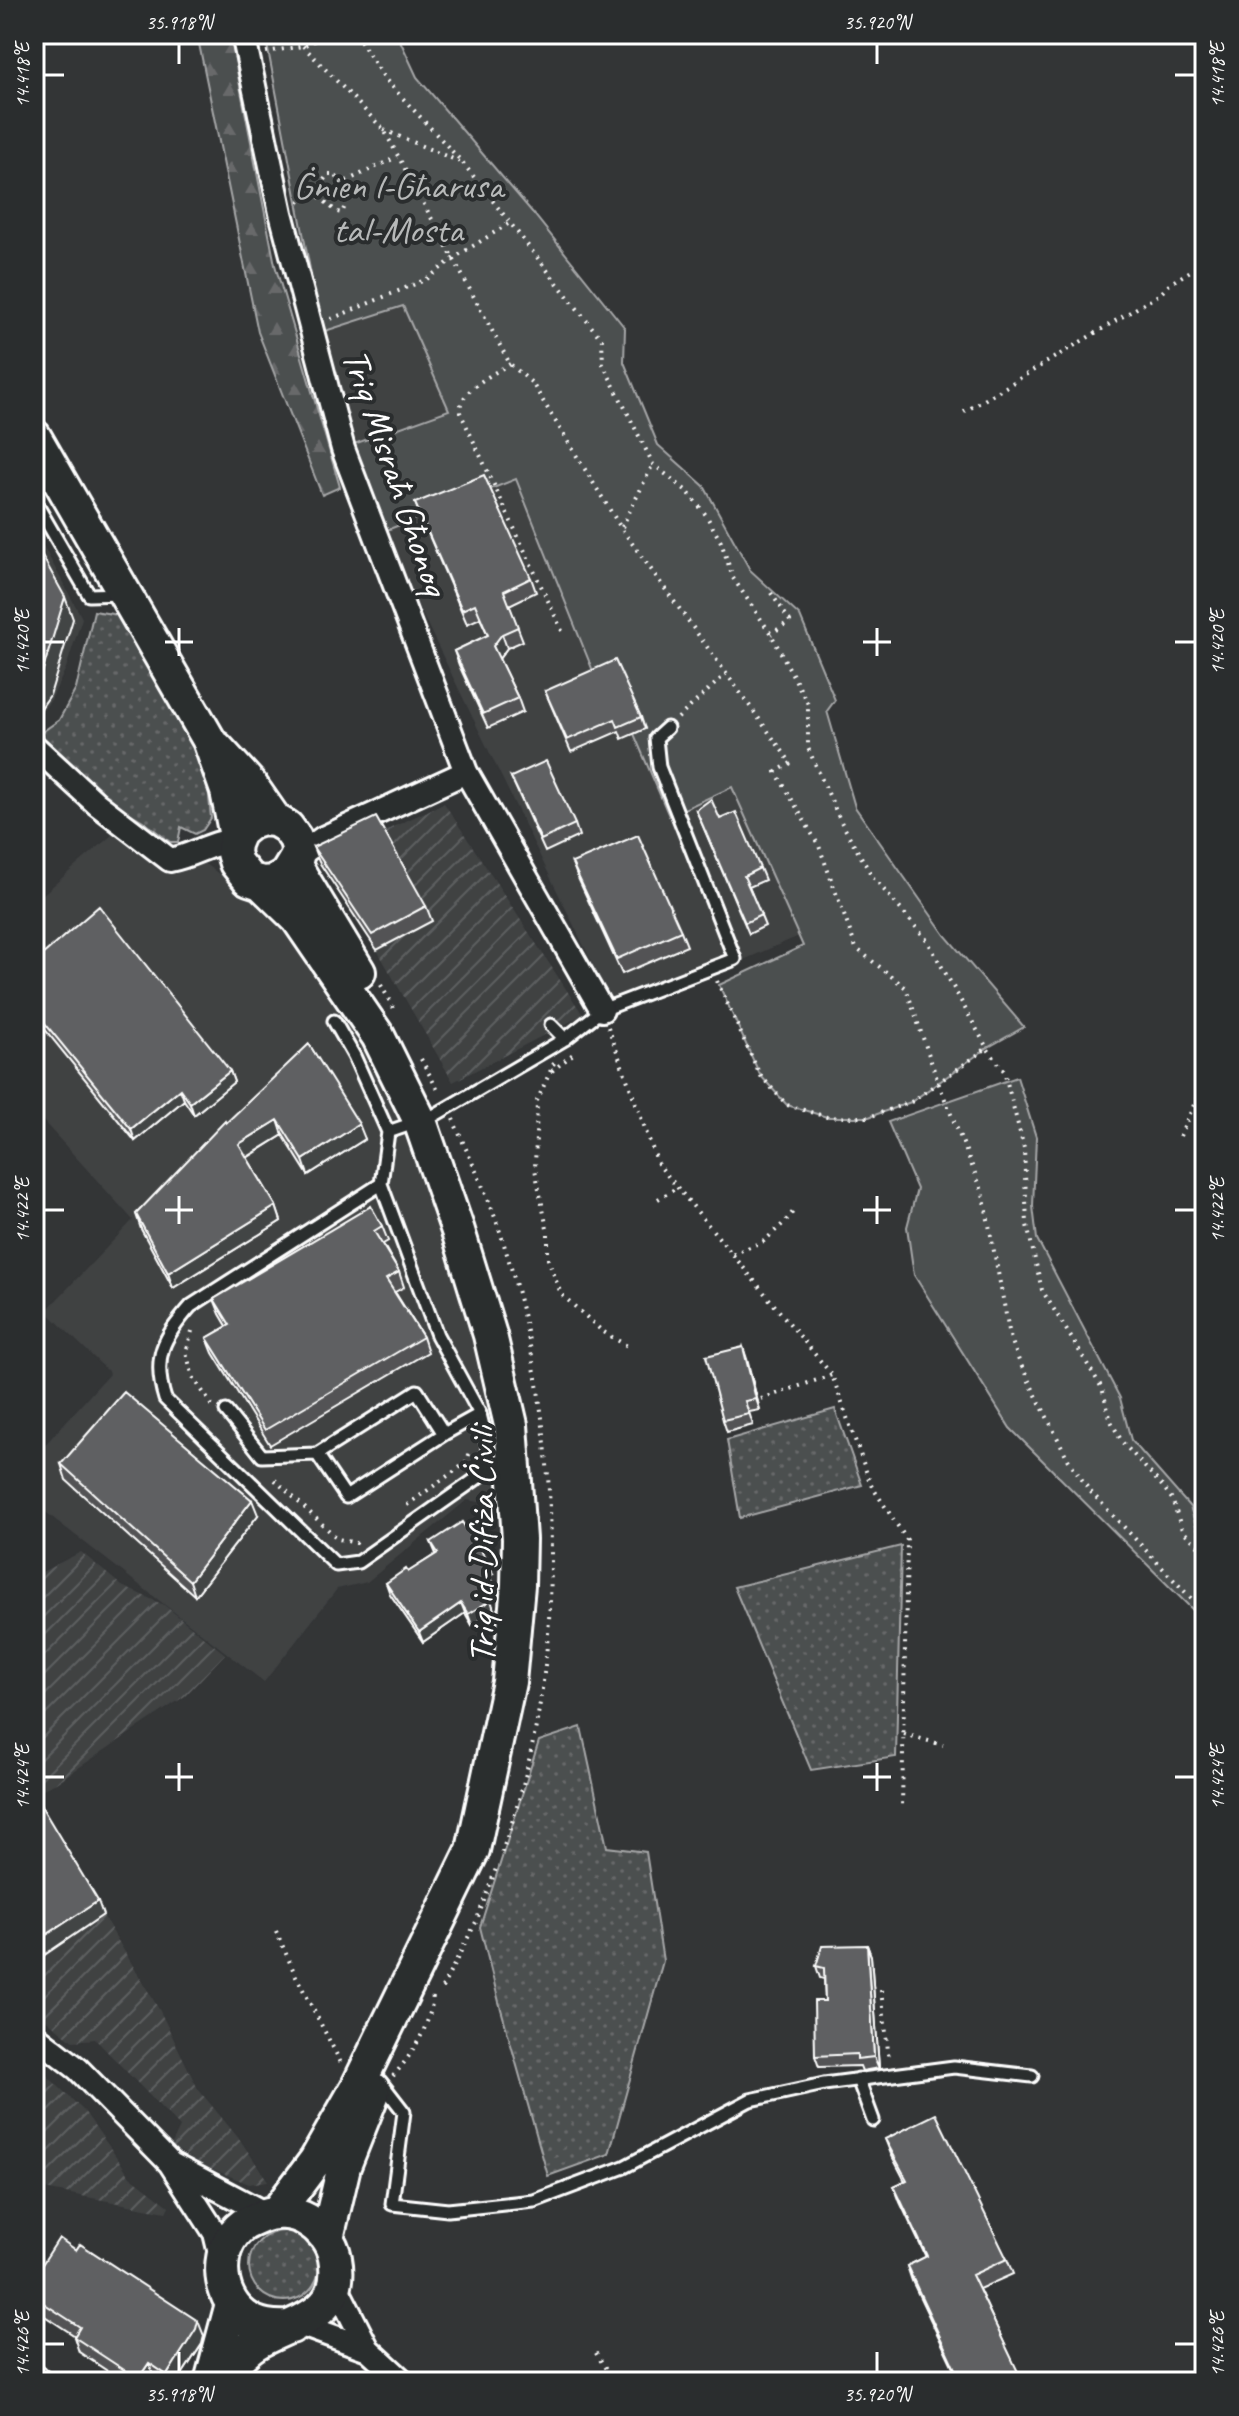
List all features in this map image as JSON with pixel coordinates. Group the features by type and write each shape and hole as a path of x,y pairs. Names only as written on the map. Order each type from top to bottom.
{"main road":[{"name":"Triq id-Difiża Ċivili","path":"34,436 209,740 227,791 235,846 249,879 261,883 298,919 375,1038 432,1116 458,1231 490,1335 511,1425 500,1470 519,1539 509,1682 473,1850 373,2085 344,2166 327,2238 337,2268 335,2284"},
{"name":"Triq id-Difiża Ċivili","path":"209,740 250,784 295,841 432,1116 482,1248 533,1423 528,1590 521,1682 487,1850 373,2085 272,2213 243,2225 233,2236 222,2263"},
{"path":"235,846 250,823 262,819 295,841 286,875 275,882 261,883"},
{"path":"272,2213 292,2214 306,2219 327,2238"},
{"path":"222,2263 222,2278 232,2304 244,2316 275,2328 295,2325"},
{"path":"214,2382 253,2344 315,2315 328,2301 335,2284"},
{"path":"214,2382 232,2304"}],"street":[{"name":"Triq Misraħ Għonoq","path":"245,45 281,213 343,449 466,772 602,1010"},
{"path":"34,746 97,804 175,859 220,842 235,846"},
{"path":"295,841 466,772"},
{"path":"34,2035 78,2069 170,2163 215,2233 222,2263"},
{"path":"170,2163 272,2213"},
{"path":"335,2284 368,2349 404,2382"},
{"path":"295,2325 368,2349"}],"lane":[{"path":"34,500 89,595 127,594"},
{"path":"388,1132 432,1116 565,1039 602,1010 735,959 659,767 656,738 667,728"},
{"path":"334,1021 375,1038 388,1132 381,1184 437,1335 480,1414 488,1446 500,1470 358,1562 336,1565 165,1399 159,1377 162,1349 173,1327 191,1306 381,1184"},
{"path":"551,1025 565,1039"},
{"path":"222,1412 262,1456 317,1454 417,1391 444,1434"},
{"path":"317,1454 346,1497 480,1414"},
{"path":"373,2085 404,2112 392,2204 448,2210 534,2201 624,2167 750,2100 824,2084 954,2067 1032,2076"},
{"path":"858,2079 873,2120"},
{"path":"34,2368 49,2382"}],"path":[{"path":"245,45 303,46 328,34"},
{"path":"356,34 385,79 463,163 602,340 603,364 653,464 700,505 721,542 733,578 771,634 808,704 808,748 840,820 872,876 927,940 987,1048 1004,1071 1024,1148 1027,1225 1042,1290 1102,1388 1111,1421 1122,1442 1164,1488 1172,1499 1182,1530 1205,1552"},
{"path":"303,46 384,130 510,364 532,383 621,528 791,763 776,772 819,846 856,948 906,988 938,1082 983,1193 1010,1336 1019,1361 1061,1445 1089,1490 1205,1613"},
{"path":"384,130 463,163"},
{"path":"342,183 397,157"},
{"path":"281,213 315,193 328,174 334,174 342,183 345,206 342,213 315,193"},
{"path":"310,328 427,279 511,222"},
{"path":"964,412 1160,294 1171,283 1205,262"},
{"path":"510,364 487,376 462,399 460,412 564,635"},
{"path":"621,528 653,464"},
{"path":"771,593 790,621 771,634"},
{"path":"667,728 726,674"},
{"path":"712,967 760,1075 787,1105 827,1117 869,1117 911,1102 987,1048"},
{"path":"371,981 375,1038"},
{"path":"602,1010 658,1164 832,1375 871,1485 907,1540 902,1807"},
{"path":"565,1039 537,1101 535,1169 548,1234 548,1259 561,1294 602,1331 629,1347"},
{"path":"415,1060 432,1116"},
{"path":"1180,1136 1205,1080"},
{"path":"658,1199 678,1187"},
{"path":"733,1254 764,1241 796,1208"},
{"path":"193,1325 186,1352 193,1377 222,1412"},
{"path":"761,1399 832,1375"},
{"path":"405,1507 466,1463 471,1449 488,1446"},
{"path":"274,1480 338,1539 356,1543 368,1534"},
{"path":"904,1734 943,1745"},
{"path":"276,1931 344,2070 373,2085 407,2061 433,2010 433,1985"},
{"path":"881,1990 891,2075"},
{"path":"1204,2382 1194,2346 1205,2317"},
{"path":"596,2353 614,2382"}],"shaded area":[{"path":"403,306 449,410 481,402 645,729 634,734 669,815 732,786 799,936 617,1014 375,517 351,445 322,332"},
{"path":"34,529 82,618 66,668 51,700 34,722"},
{"path":"444,803 583,1015 453,1082 377,950 319,862"},
{"path":"137,817 300,930 425,1147 497,1402 509,1507 467,1500 367,1582 337,1589 264,1682 34,1503 34,1457 110,1373 46,1311 133,1220 34,1111 34,902"},
{"path":"81,1552 122,1586 164,1605 225,1654 185,1696 56,1783 34,1793 34,1576"},
{"path":"34,1800 160,2011 198,2089 240,2140 268,2181 249,2184 205,2166 171,2146 180,2127 95,2039 73,2041 34,2010"},
{"path":"34,2063 84,2111 130,2176 169,2206 166,2212 34,2187"}],"green space":[{"path":"197,34 230,34 275,265 340,487 322,495 258,332"},
{"name":"Ġnien l-Għarusa tal-Mosta","path":"265,34 397,34 417,77 533,213 625,328 624,362 658,445 704,486 750,570 800,616 835,700 827,711 855,807 945,935 1024,1027 987,1048 911,1102 869,1117 827,1117 787,1105 760,1075 719,985 803,946 732,787 669,816 634,734 645,728 597,681 516,479 382,532 351,445 449,410 403,306 322,332"},
{"path":"94,611 118,615 206,764 211,818 203,830 195,834 181,827 178,842 170,842 100,795 59,759 38,735 59,720 76,689"},
{"path":"1017,1077 1036,1137 1033,1206 1037,1239 1120,1398 1131,1440 1190,1507 1200,1538 1205,1543 1205,1622 1010,1428 914,1275 907,1227 917,1189 888,1122"},
{"path":"835,1409 862,1485 740,1518 727,1440"},
{"path":"901,1546 896,1757 811,1770 734,1587"},
{"path":"581,1727 607,1847 646,1852 663,1961 609,2154 548,2176 480,1927 539,1741"},
{"path":"284,2231 309,2241 319,2266 309,2291 284,2301 259,2291 249,2266 259,2241"}],"building":[{"path":"484,475 531,578 504,591 518,627 502,634 493,646 518,698 483,714 454,651 488,635 475,604 462,610 415,503"},
{"path":"34,541 65,597 42,673 34,685"},
{"path":"615,660 641,717 618,727 615,719 567,740 545,691"},
{"path":"546,761 575,824 541,840 511,777"},
{"path":"711,799 720,819 736,812 760,868 744,876 761,915 745,923 696,810"},
{"path":"376,817 426,906 372,935 313,847"},
{"path":"638,835 681,931 617,959 572,863"},
{"path":"99,906 230,1071 190,1103 180,1089 131,1129 34,1010 34,962"},
{"path":"309,1044 359,1124 303,1160 278,1120 239,1144 276,1206 168,1273 136,1214 225,1121"},
{"path":"371,1206 382,1226 374,1231 399,1272 386,1279 423,1337 265,1430 207,1338 230,1325 214,1299"},
{"path":"743,1347 756,1399 745,1401 749,1414 723,1420 706,1356"},
{"path":"124,1392 252,1500 190,1581 61,1464"},
{"path":"462,1522 489,1563 483,1567 493,1584 484,1590 491,1600 468,1614 461,1603 419,1632 386,1583 438,1553 431,1542"},
{"path":"34,1794 98,1901 34,1943"},
{"path":"867,1945 874,2057 857,2059 857,2054 815,2056 814,2001 825,2001 824,1968 816,1966 822,1946"},
{"path":"936,2114 1007,2259 972,2275 1019,2374 1002,2382 961,2382 907,2266 927,2256 894,2186 907,2180 885,2139"},
{"path":"59,2238 76,2250 80,2244 198,2321 167,2375 149,2363 138,2379 74,2337 80,2327 34,2297 34,2277"}]}
